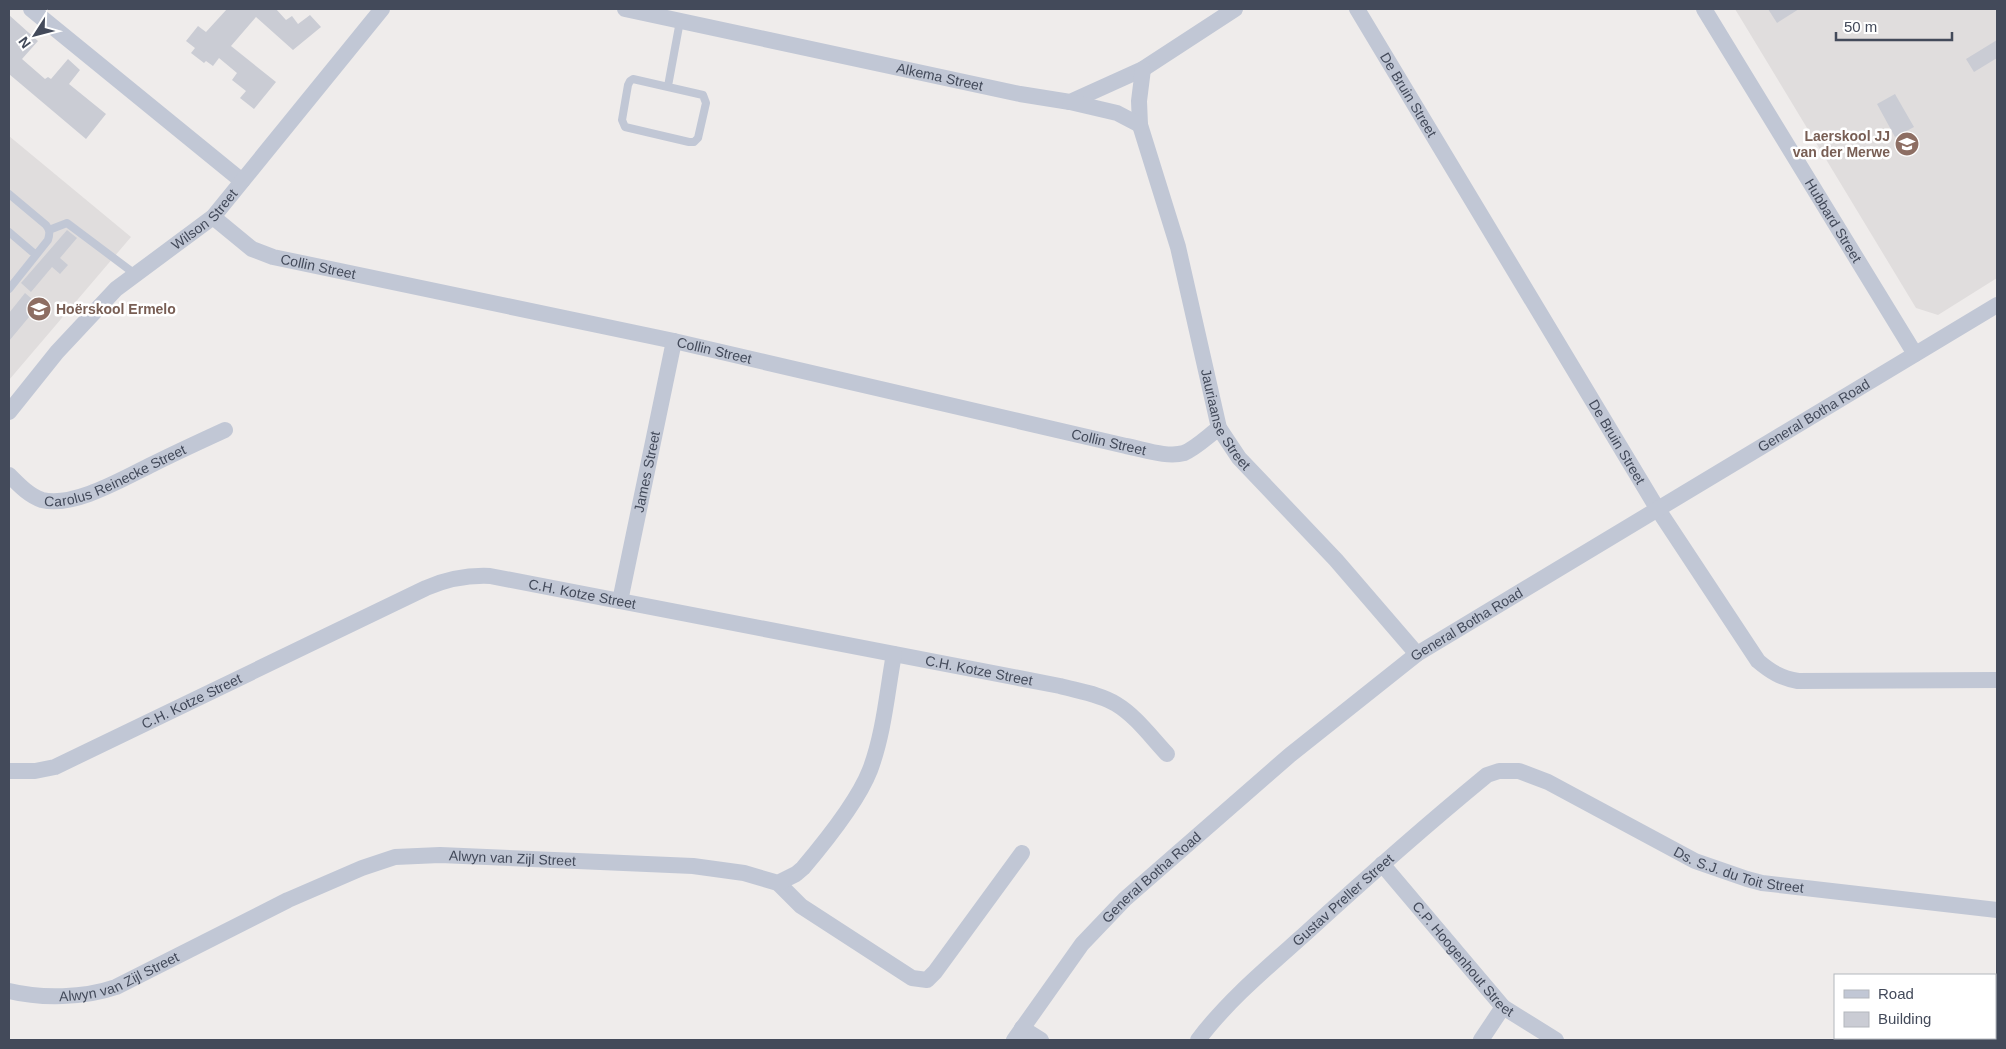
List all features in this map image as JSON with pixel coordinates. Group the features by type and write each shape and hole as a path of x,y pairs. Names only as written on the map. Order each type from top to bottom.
{"street":[{"path":"31,9 242,181"},
{"name":"Wilson Street","path":"9,412 81,324 116,289 213,217 382,9"},
{"name":"Alkema Street","path":"625,9 1020,94 1070,102"},
{"path":"1070,102 1143,69 1235,9"},
{"name":"De Bruin Street","path":"1358,9 1657,508 1758,661 1769,671 1783,678 1798,682 1997,680"},
{"name":"Hubbard Street","path":"1704,9 1915,354"},
{"name":"Jauriaanse Street","path":"1143,69 1139,101 1140,125 1178,248 1219,428 1239,458 1336,560 1417,654"},
{"path":"1070,102 1117,113 1140,125"},
{"name":"Collin Street","path":"213,217 252,249 273,257 674,341 1168,454 1185,452 1219,428"},
{"name":"General Botha Road","path":"1018,1034 1082,944 1125,899 1290,756 1417,654 1997,304"},
{"name":"James Street","path":"620,600 674,341"},
{"name":"Carolus Reinecke Street","path":"9,475 26,491 41,500 55,501 72,498 99,489 225,430"},
{"name":"C.H. Kotze Street","path":"9,771 35,771 55,767 442,581 474,575 490,576 620,600 1060,686 1097,696 1116,704 1167,754"},
{"path":"894,654 878,746 860,790 803,868 796,874 778,882 801,906 912,978 927,980 1022,854"},
{"name":"Gustav Preller Street","path":"1198,1040 1210,1024 1248,985 1382,864 1488,775 1499,771"},
{"name":"Ds. S.J. du Toit Street","path":"1499,771 1519,771 1548,782 1695,861 1747,879 1762,883 1997,910"},
{"name":"Alwyn van Zijl Street","path":"9,991 51,995 101,992 116,987 288,900 362,868 395,858 440,855 693,866 744,873 778,882"},
{"name":"C.P. Hoogenhout Street","path":"1382,864 1503,1007 1556,1040"},
{"path":"1480,1040 1503,1007"},
{"path":"1018,1034 1041,1040"}],"lane":[{"path":"668,86 680,21"},
{"path":"633,79 668,86 701,94 706,99 700,134 694,142 628,130 623,126 622,120 630,81 633,79"},
{"path":"9,194 42,221 49,230 48,240 9,289"},
{"path":"49,230 67,223 135,274"},
{"path":"9,232 36,255"}],"shaded area":[{"name":"Laerskool JJ van der Merwe","path":"1735,9 1997,9 1997,278 1938,315 1916,308"},
{"name":"Hoërskool Ermelo","path":"9,136 131,237 9,380"}],"building":[{"path":"227,9 276,9 286,20 292,16 298,24 310,15 321,27 293,50 256,17 231,46 276,82 254,109 240,98 246,91 232,80 237,73 219,58 213,66 206,61 204,63 191,53 195,48 186,41 198,26 206,32"},
{"path":"1768,9 1799,9 1777,23"},
{"path":"9,15 38,41 22,59 45,79 48,77 51,79 68,59 80,70 69,84 106,114 86,139 9,74"},
{"path":"1997,40 1997,58 1974,72 1966,59"},
{"path":"1895,94 1914,127 1895,137 1877,104"},
{"path":"67,230 77,238 60,258 68,265 60,274 52,267 31,292 21,283"},
{"path":"25,293 39,305 9,341 9,313"}],"place":[{"name":"Laerskool JJ van der Merwe","path":"1907,144"},
{"name":"Hoërskool Ermelo","path":"39,309"}]}
